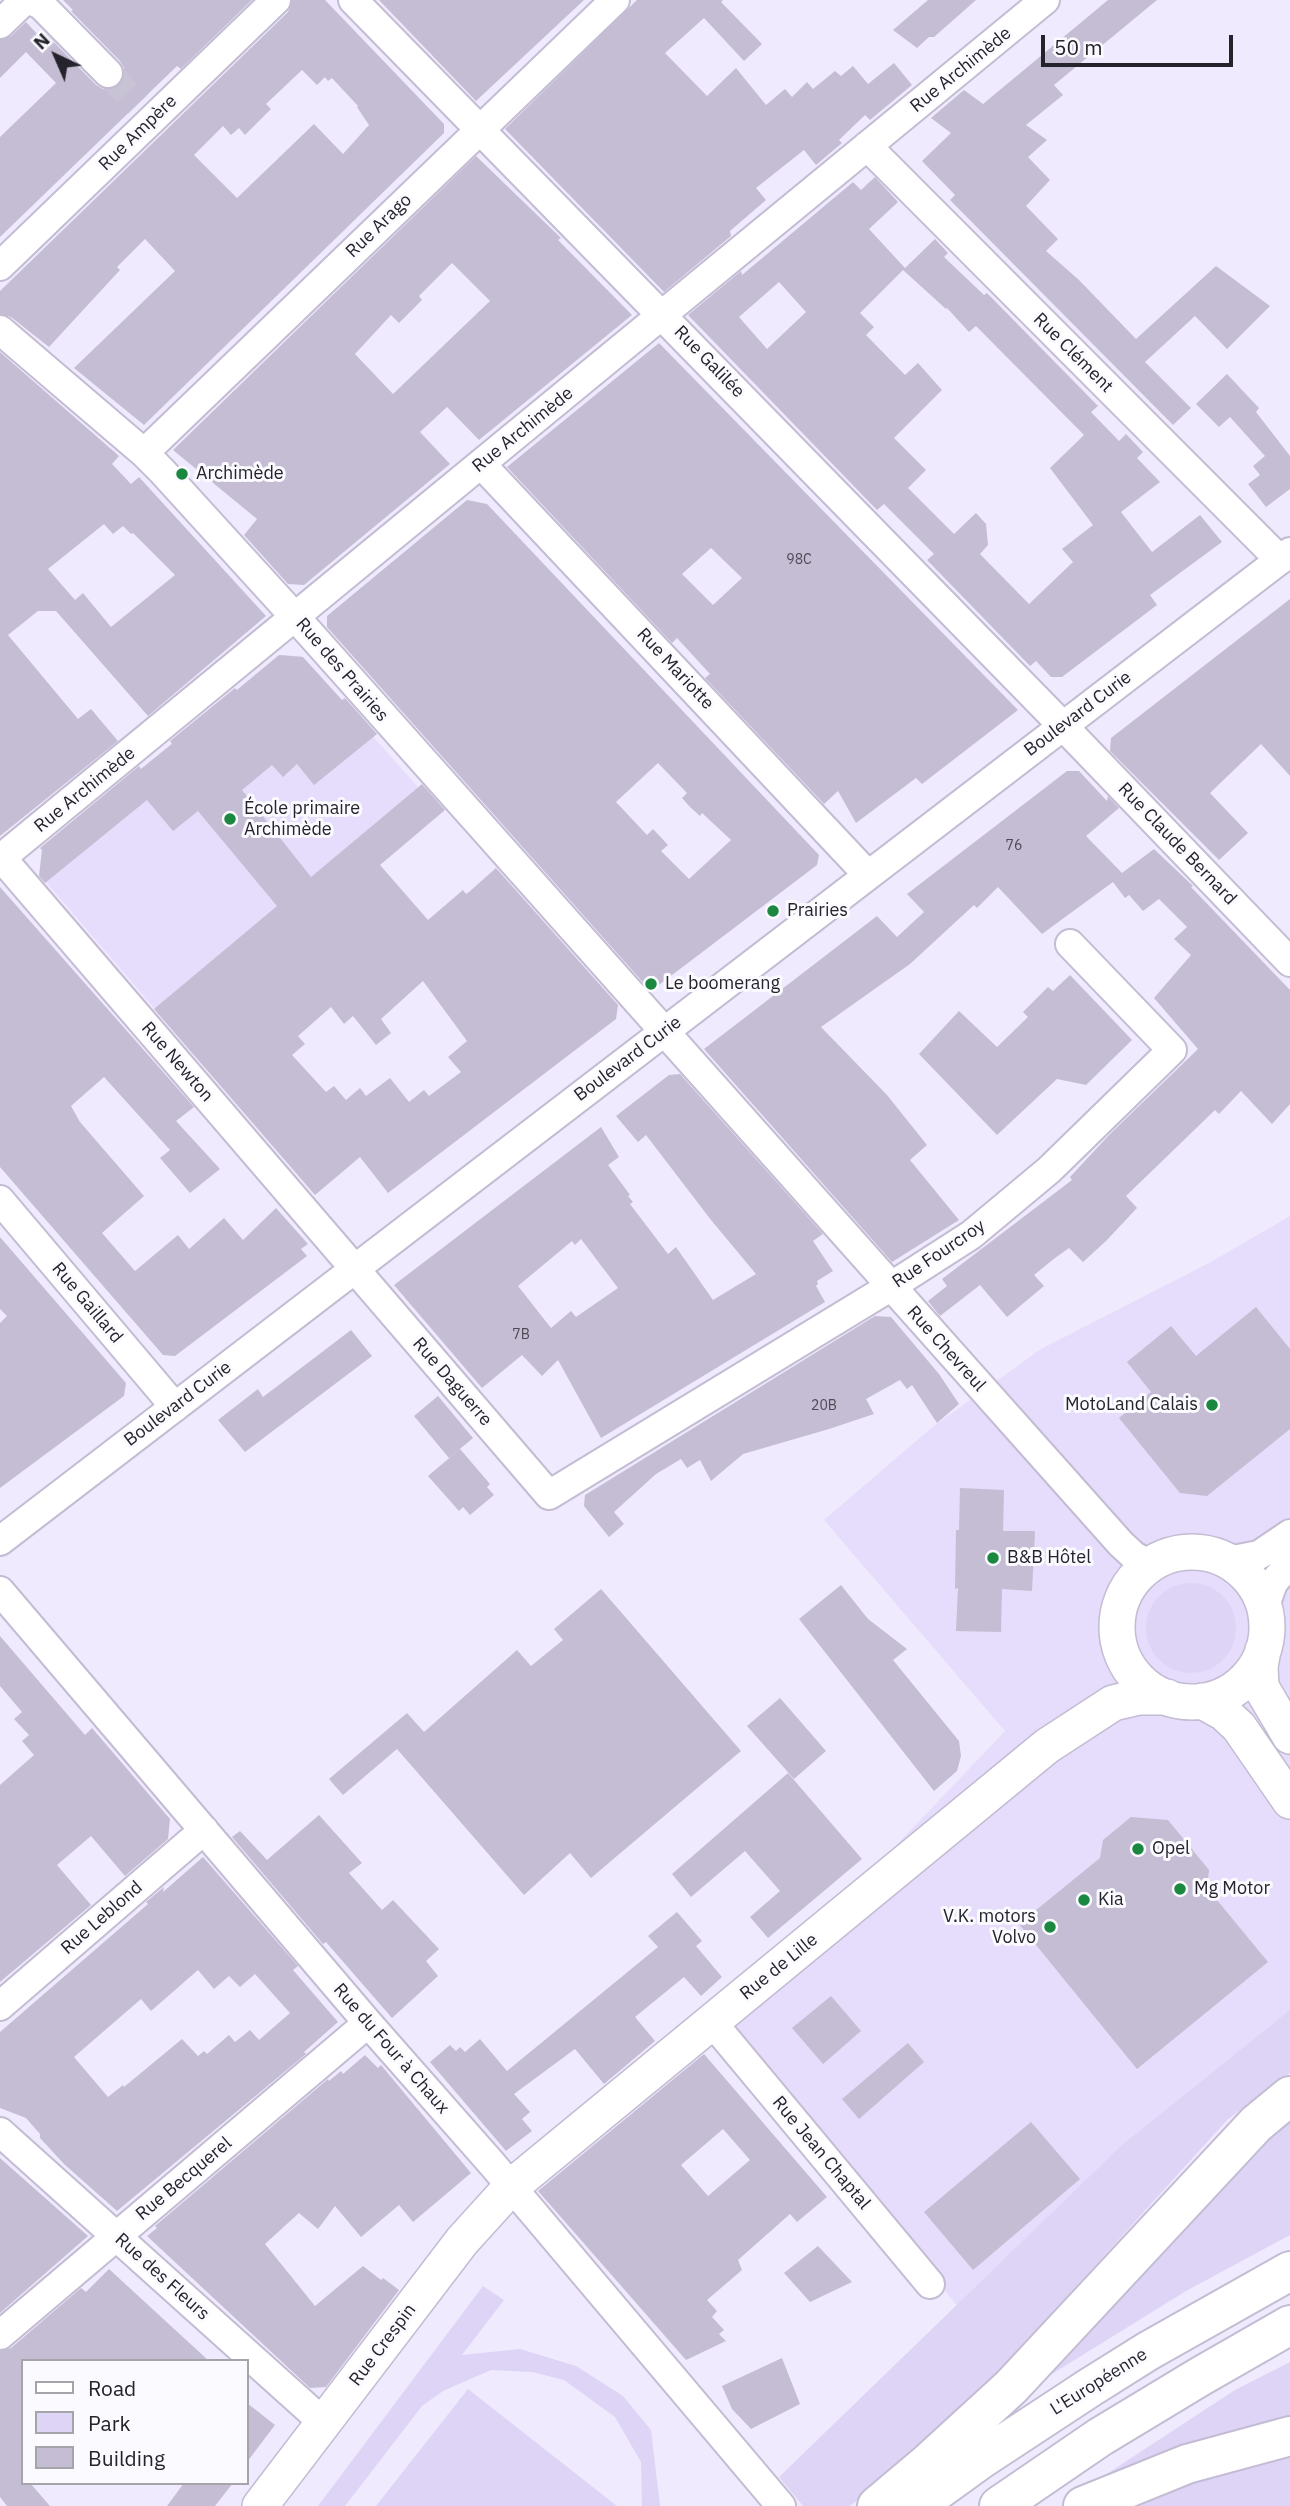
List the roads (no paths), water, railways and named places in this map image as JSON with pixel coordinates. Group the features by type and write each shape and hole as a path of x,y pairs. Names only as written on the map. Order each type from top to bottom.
{"highway":[{"path":"877,2506 1011,2387 1256,2124 1290,2096"},
{"name":"L'Européenne","path":"916,2506 990,2453 1108,2376 1290,2271"},
{"path":"999,2506 1100,2437 1290,2325"},
{"path":"1083,2506 1187,2464 1290,2436"}],"main road":[{"path":"1264,1650 1252,1671 1236,1688 1202,1701 1178,1700 1156,1693 1137,1678 1120,1647 1117,1627 1124,1596 1135,1578 1151,1564 1169,1555 1189,1552 1209,1554 1228,1561 1253,1583 1259,1593 1267,1626 1264,1650 1259,1667 1262,1688 1290,1736"},
{"name":"Rue de Lille","path":"1047,1746 1102,1689 1115,1668 1120,1647"},
{"name":"Rue de Lille","path":"511,2187 1047,1746 1113,1703 1139,1697 1167,1697"},
{"path":"1202,1701 1224,1713 1238,1727 1290,1801"},
{"name":"Rue Crespin","path":"260,2506 462,2241 511,2187"}],"street":[{"path":"0,24 28,0 41,5 108,73"},
{"name":"Rue Ampère","path":"0,266 146,111 276,0"},
{"name":"Rue Galilée","path":"353,0 1063,726"},
{"name":"Rue Arago","path":"144,453 615,0"},
{"name":"Rue Archimède","path":"1,858 1045,0"},
{"name":"Rue Clément","path":"867,146 1285,556"},
{"name":"Rue des Prairies","path":"0,330 144,453 295,617 664,1031"},
{"name":"Rue Mariotte","path":"481,464 868,875"},
{"name":"Boulevard Curie","path":"0,1541 1285,556"},
{"name":"Rue Claude Bernard","path":"1063,726 1290,962"},
{"name":"Rue Newton","path":"1,858 355,1269"},
{"name":"Rue Fourcroy","path":"549,1495 971,1235 1019,1197 1172,1050 1070,944"},
{"name":"Rue Chevreul","path":"664,1031 1121,1545 1134,1556 1151,1564"},
{"name":"Rue Gaillard","path":"0,1200 175,1406"},
{"name":"Rue Daguerre","path":"355,1269 549,1495"},
{"path":"1228,1561 1259,1555 1290,1534"},
{"path":"1266,1614 1267,1600 1273,1583 1290,1563"},
{"name":"Rue du Four à Chaux","path":"0,1591 781,2506"},
{"name":"Rue Leblond","path":"0,2006 204,1830"},
{"name":"Rue Jean Chaptal","path":"712,2022 930,2284"},
{"name":"Rue Becquerel","path":"0,2335 368,2023"},
{"name":"Rue des Fleurs","path":"0,2132 324,2423"}],"tunnel":[{"path":"108,73 138,104"}],"place":[{"name":"Archimède","path":"182,474"},
{"name":"École primaire Archimède","path":"230,819"},
{"name":"Prairies","path":"773,911"},
{"name":"Le boomerang","path":"651,984"},
{"name":"MotoLand Calais","path":"1212,1405"},
{"name":"B&B Hôtel","path":"993,1558"},
{"name":"Opel","path":"1138,1849"},
{"name":"Mg Motor","path":"1180,1889"},
{"name":"Kia","path":"1084,1900"},
{"name":"V.K. motors Volvo","path":"1050,1927"}]}
